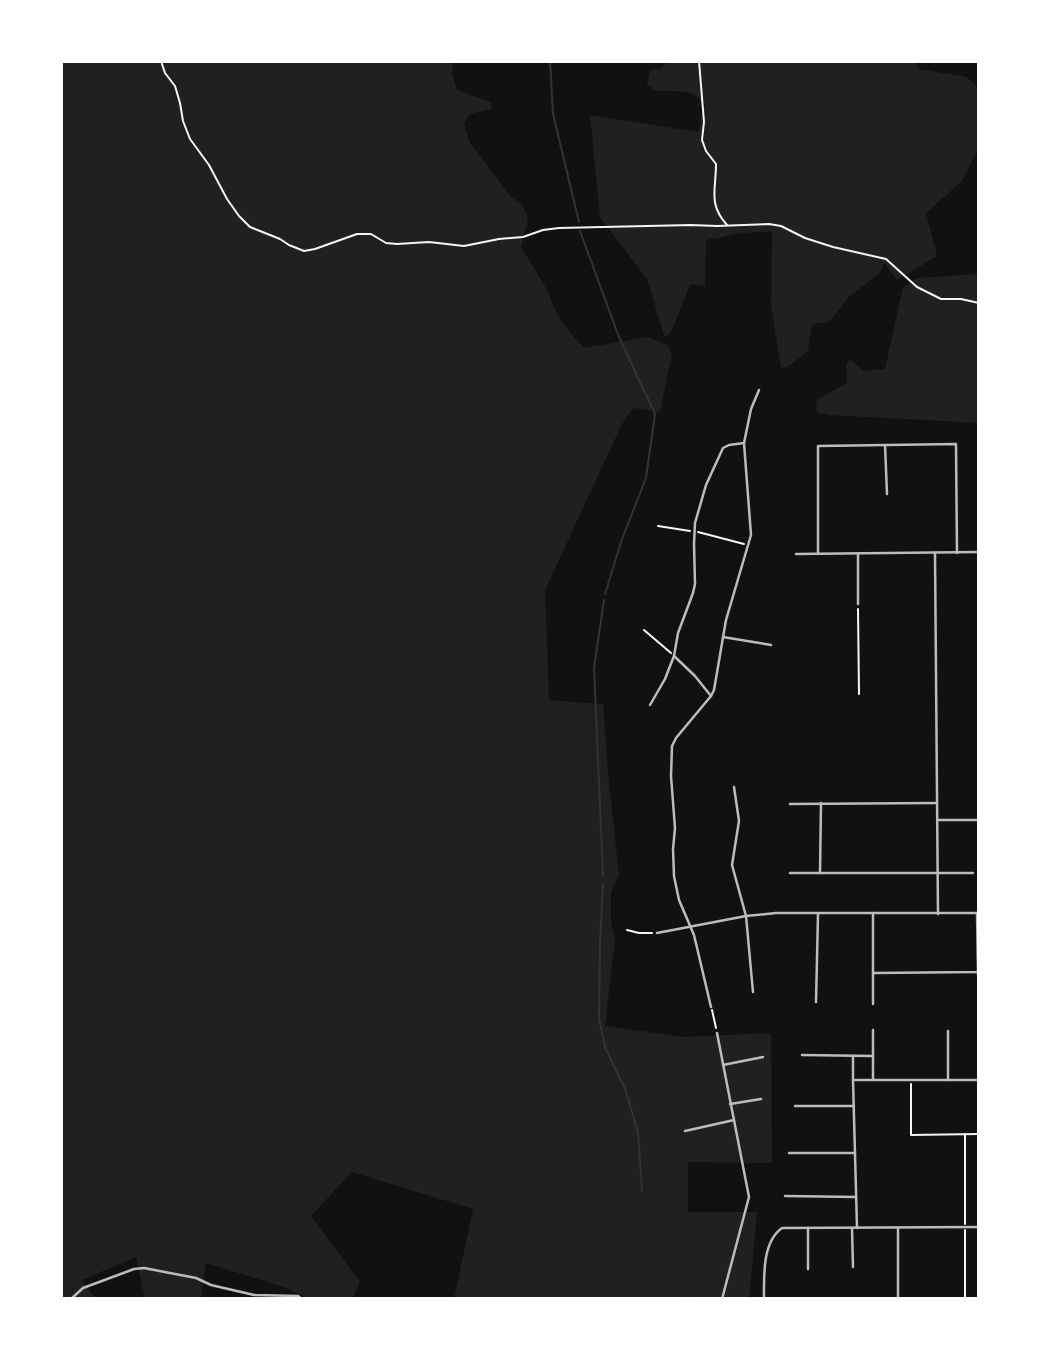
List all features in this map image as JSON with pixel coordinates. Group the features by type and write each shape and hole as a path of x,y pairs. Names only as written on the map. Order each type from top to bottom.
{"street":[{"path":"711,1007 694,934 679,900 674,876 672,746 714,690 726,620 751,535 744,443 758,390"},
{"path":"650,705 674,656 678,633 695,584 694,531 698,510 723,448 744,443"},
{"path":"818,554 818,446 956,444 957,553"},
{"path":"886,445 887,494"},
{"path":"796,554 979,552"},
{"path":"935,553 938,914"},
{"path":"858,554 858,604"},
{"path":"723,637 771,645"},
{"path":"674,656 690,670 711,696"},
{"path":"733,787 739,821 732,865 746,916 753,992"},
{"path":"820,873 821,803"},
{"path":"790,804 937,803"},
{"path":"938,820 979,820"},
{"path":"790,873 973,873"},
{"path":"657,933 776,913 978,914 979,998"},
{"path":"873,913 873,1004"},
{"path":"816,1002 818,914"},
{"path":"873,973 978,972"},
{"path":"873,1030 873,1079"},
{"path":"948,1031 948,1080"},
{"path":"717,1033 749,1197 722,1299"},
{"path":"802,1055 873,1056"},
{"path":"853,1056 856,1196 853,1268"},
{"path":"723,1065 763,1057"},
{"path":"853,1080 979,1080"},
{"path":"730,1104 761,1099"},
{"path":"794,1106 854,1105"},
{"path":"685,1131 734,1120"},
{"path":"789,1153 855,1153"},
{"path":"785,1196 856,1196"},
{"path":"764,1299 764,1266 773,1236 782,1228 979,1227"},
{"path":"808,1228 808,1269"},
{"path":"898,1228 898,1299"},
{"path":"71,1299 83,1288 134,1269 144,1268 196,1278 211,1285 254,1295 298,1296 302,1299"}],"path":[{"path":"161,61 174,86 190,139 239,216 250,227 304,251 357,234 371,234 386,243 429,242 464,246 523,237 559,228 769,224 781,226 814,241 886,260 917,287 941,299 979,303"},
{"path":"699,61 704,122 702,140 716,164 713,196 718,215 728,226"},
{"path":"659,526 694,531 748,545"},
{"path":"858,604 859,694"},
{"path":"644,630 674,656"},
{"path":"627,930 657,933"},
{"path":"711,1007 717,1033"},
{"path":"911,1080 911,1135 979,1134"},
{"path":"965,1135 965,1299"}],"shaded area":[{"path":"61,61 454,61 452,72 457,90 491,102 492,109 469,114 464,124 470,143 511,197 523,206 528,219 521,247 549,293 558,316 584,348 648,337 667,345 672,354 660,412 633,408 622,424 545,590 549,700 603,704 619,875 611,892 611,921 615,939 605,1026 684,1037 771,1033 772,1163 688,1162 688,1211 683,1212 757,1212 749,1299 454,1299 473,1209 352,1172 311,1216 360,1282 352,1299 309,1299 287,1288 206,1263 201,1299 145,1299 136,1257 82,1280 96,1299 61,1299"},
{"path":"669,61 916,61 918,69 967,77 979,89 979,148 961,182 926,213 937,256 897,280 884,263 880,273 849,297 829,322 812,324 808,351 789,366 781,368 771,304 772,231 706,240 705,286 690,284 672,330 665,338 647,279 600,217 590,115 698,132 705,105 694,94 657,91 647,85 650,70 660,69"},
{"path":"979,274 979,423 830,415 817,412 816,400 847,383 846,364 850,360 864,371 885,369 903,287 917,278"}],"waterway":[{"path":"550,61 553,114 579,222"},
{"path":"580,231 619,337 655,414 646,478 622,539 605,594"},
{"path":"603,876 594,668 604,600"},
{"path":"603,884 599,1019 605,1047 625,1089 638,1132 642,1191"}]}
